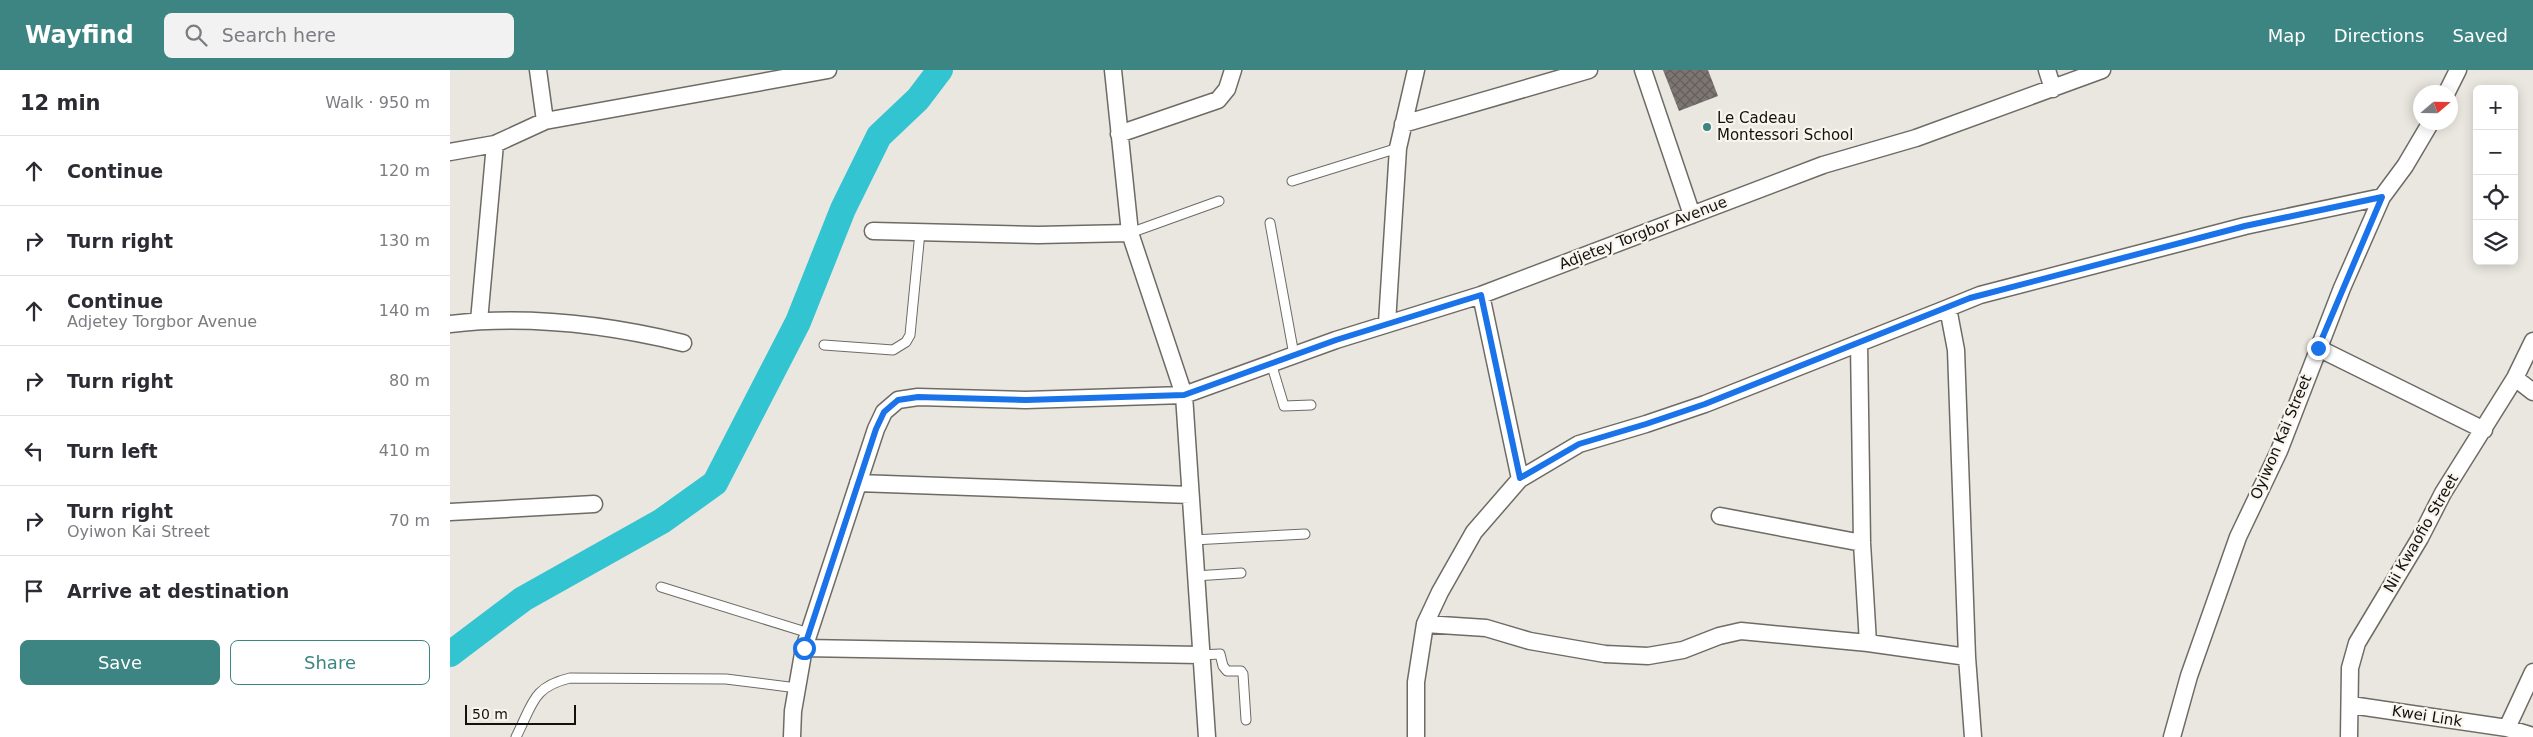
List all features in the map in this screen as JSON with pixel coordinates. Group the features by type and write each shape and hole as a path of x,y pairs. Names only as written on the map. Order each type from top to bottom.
{"street":[{"path":"538,70 545,121"},
{"path":"450,152 494,144 545,121 828,70"},
{"path":"1113,70 1130,233 1184,395 1207,737"},
{"path":"1119,134 1218,100 1228,90 1233,70"},
{"path":"1388,323 1398,148 1416,70"},
{"path":"1403,124 1588,70"},
{"path":"1643,70 1692,215"},
{"path":"2047,70 2053,89"},
{"name":"Adjetey Torgbor Avenue","path":"792,737 797,688 807,641 876,429 884,412 898,400 918,397 1026,400 1184,395 1294,354 1481,295 1823,165 1916,138 2102,70"},
{"path":"2450,85 2458,70"},
{"name":"Oyiwon Kai Street","path":"2172,737 2188,676 2238,537 2279,451 2318,348 2382,197 2405,166 2426,130"},
{"path":"479,321 494,144"},
{"path":"1416,737 1416,682 1425,624 1440,592 1474,532 1520,478 1579,444 1705,404 1980,295 2245,226 2382,197"},
{"path":"873,231 1038,235 1130,233"},
{"path":"1481,295 1520,478"},
{"path":"1948,308 1956,350 1967,656 1973,737"},
{"path":"450,324 479,321 617,329 683,343"},
{"name":"Nii Kwaofio Street","path":"2350,737 2350,668 2357,644 2420,538 2443,493 2515,378 2533,342"},
{"path":"1859,343 1862,543 1868,643"},
{"path":"2318,348 2484,430"},
{"path":"2515,378 2533,392"},
{"path":"858,483 1190,495"},
{"path":"450,512 594,504"},
{"path":"1720,516 1862,543"},
{"path":"1425,624 1486,628 1530,641 1605,654 1648,656 1683,650 1719,636 1741,631 1868,643 1967,656"},
{"path":"807,641 1200,655"},
{"path":"2507,728 2533,672"},
{"name":"Kwei Link","path":"2351,705 2507,728 2531,736"}],"lane":[{"path":"1292,180 1398,148"},
{"path":"1130,233 1219,201"},
{"path":"1270,222 1294,354"},
{"path":"824,345 893,350 906,342 910,335 920,232"},
{"path":"1271,363 1284,406 1311,405"},
{"path":"1193,540 1305,534"},
{"path":"1195,576 1242,573"},
{"path":"660,587 807,641"},
{"path":"1200,655 1220,654 1222,666 1227,671 1240,671 1243,674 1246,720"},
{"path":"516,737 539,691 553,682 570,678 726,679 797,688"}],"building":[{"path":"1663,70 1708,70 1718,96 1679,111"}],"waterway":[{"path":"450,654 523,599 662,521 715,483 798,322 843,209 879,136 918,99 940,70"}],"place":[{"name":"Le Cadeau Montessori School","path":"1707,127"}],"route":[{"path":"804,648 876,429 884,412 898,400 918,397 1026,400 1184,395 1336,340 1481,295 1520,478 1579,444 1705,404 1915,320 1927,317 1970,298 2245,226 2382,197 2318,348"}]}
